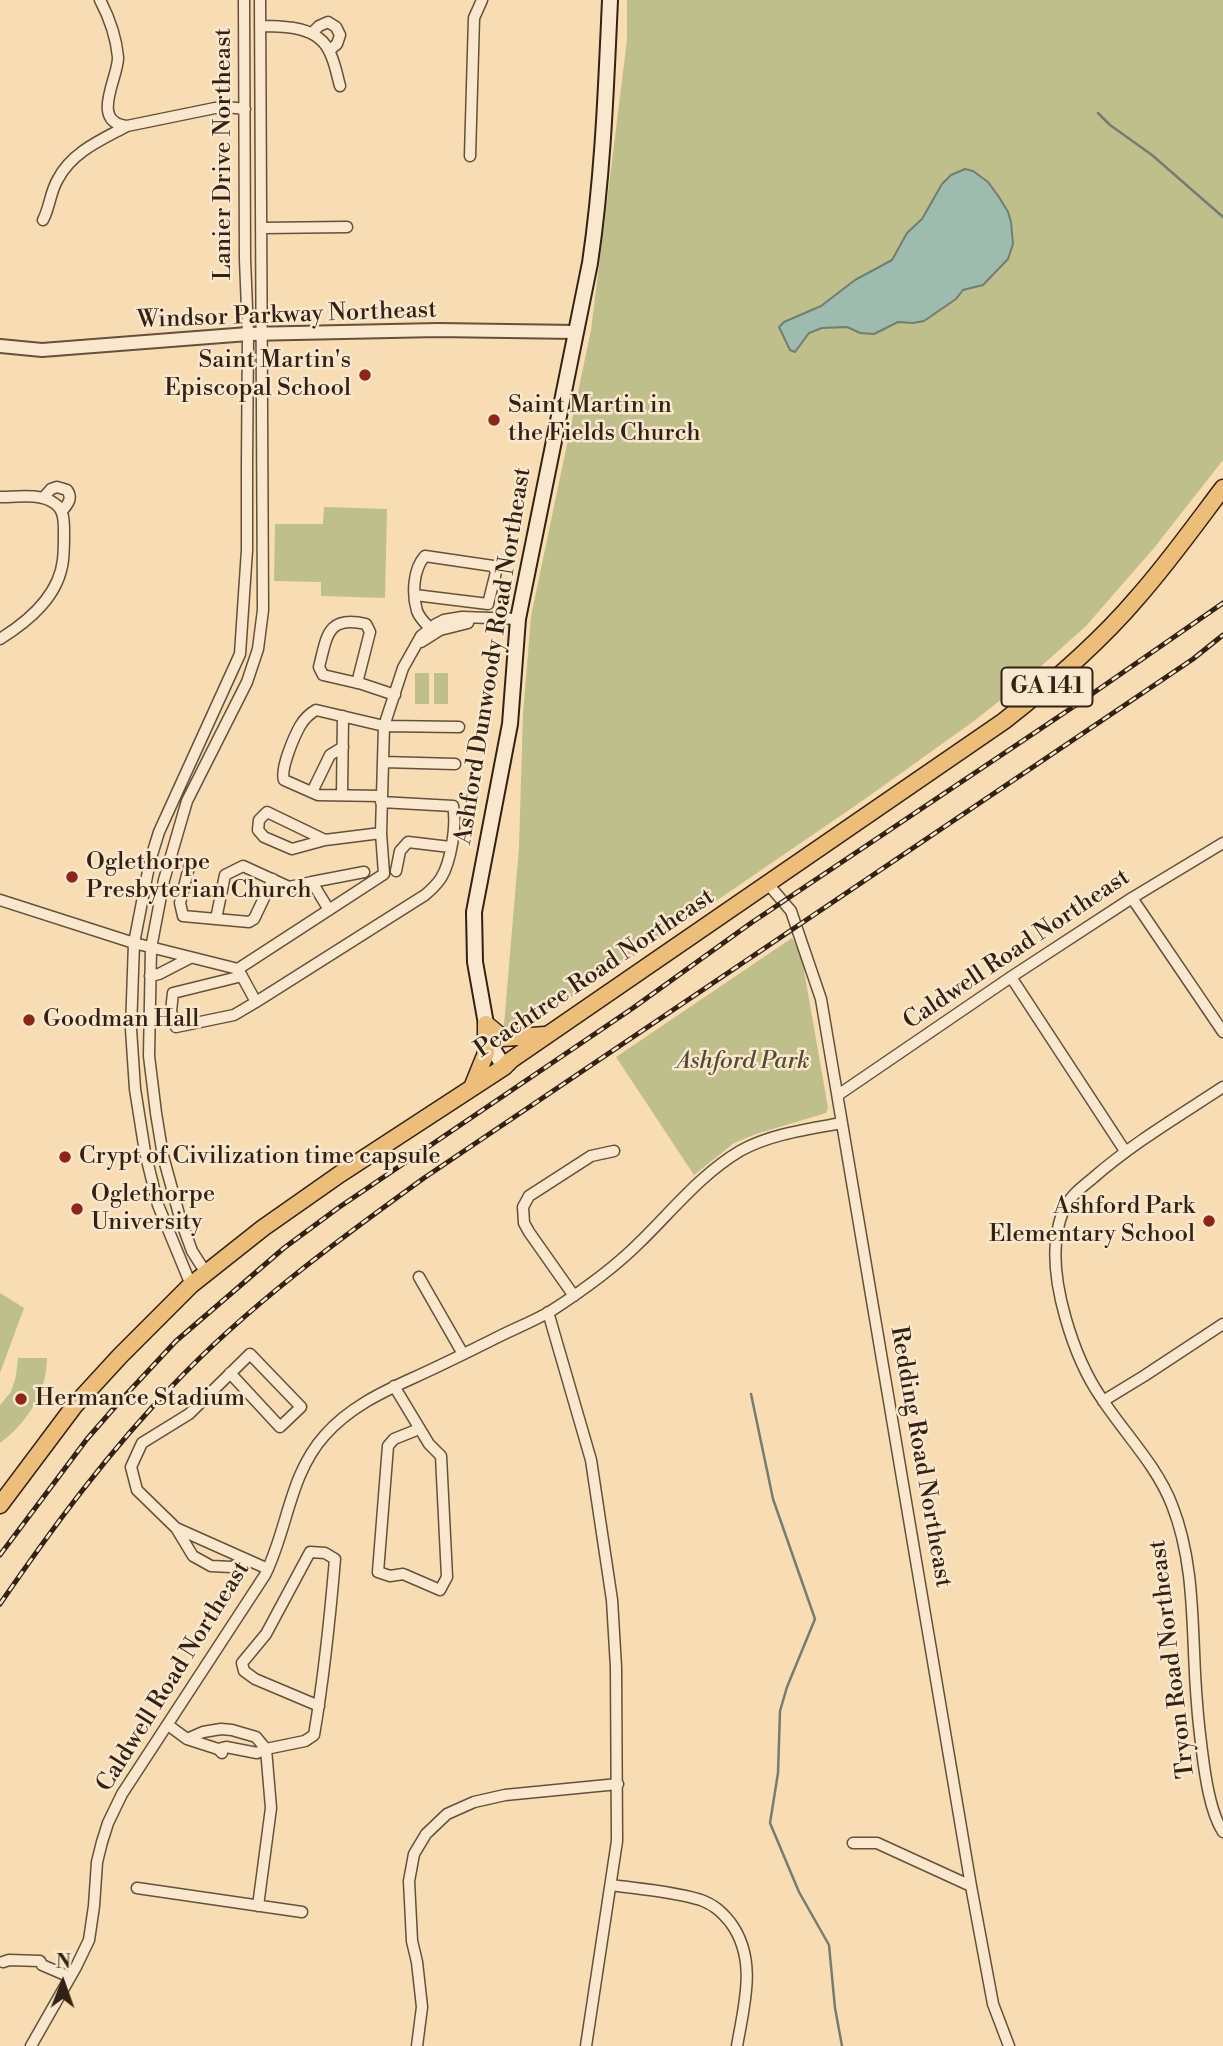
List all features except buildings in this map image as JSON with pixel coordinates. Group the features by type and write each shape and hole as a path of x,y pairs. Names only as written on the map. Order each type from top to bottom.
{"highway":[{"name":"Peachtree Road Northeast","path":"0,1505 75,1405 191,1285 262,1228 503,1067 1004,721 1055,681 1138,598 1223,488"},
{"path":"486,1024 503,1038 548,1035"},
{"path":"473,1085 486,1052 486,1024"}],"main road":[{"name":"Ashford Dunwoody Road Northeast","path":"503,1067 493,1049 486,1024 475,962 474,912 510,724 518,620 590,263 598,207 610,0"}],"street":[{"path":"100,0 112,24 118,60 108,95 108,113 111,120 118,125 127,126"},
{"name":"Lanier Drive Northeast","path":"191,1285 158,1205 145,1152 131,1029 134,943 150,861 159,832 240,654 247,550 248,334 245,259 244,0"},
{"name":"Lanier Drive Northeast","path":"206,1273 192,1251 163,1156 150,1065 151,948 164,880 187,801 247,682 258,649 263,610 260,0"},
{"path":"471,156 474,18 482,0"},
{"path":"312,33 328,22 336,26 340,35 337,44 330,50"},
{"path":"260,26 288,25 312,33 330,50 340,86"},
{"path":"43,220 57,180 72,161 91,145 127,126 215,108 245,109"},
{"path":"261,228 346,227"},
{"name":"Windsor Parkway Northeast","path":"0,346 42,350 262,333 438,330 576,332"},
{"path":"43,498 57,486 67,490 70,500 62,511"},
{"path":"0,497 43,498 55,503 62,511 64,525 63,562 57,582 40,608 0,639"},
{"path":"415,595 488,604 496,572 493,566 425,556 418,564 415,595 417,614 427,625"},
{"path":"459,727 383,726 316,710 308,715 300,725 282,776 284,780 318,795 342,795 381,799 453,806 455,817 447,864 441,879 425,895 234,1015 176,1027 171,1011 173,993 240,972 384,874 381,833 381,799 383,762 383,726 403,668 427,625 435,618 449,613 461,613 479,618"},
{"path":"417,643 428,629 444,620 462,617 518,620"},
{"path":"357,683 369,628 366,624 353,621 340,623 329,631 320,672 395,695"},
{"path":"342,795 343,716"},
{"path":"312,792 330,755 343,747"},
{"path":"383,762 455,764"},
{"path":"325,840 267,812 259,820 258,830 264,837 292,849 325,840 381,833"},
{"path":"396,871 400,851 408,842 450,847"},
{"name":"Caldwell Road Northeast","path":"838,1095 1132,898 1223,844"},
{"path":"216,919 226,875 243,866 289,887 363,872"},
{"path":"189,867 180,902 183,916 249,922 254,919 273,879"},
{"path":"312,882 329,910"},
{"name":"Redding Road Northeast","path":"768,884 791,911 821,999 971,1886 993,2004 1009,2046"},
{"path":"1132,898 1223,1032"},
{"path":"0,900 134,943 240,972 256,1002"},
{"path":"164,971 167,952"},
{"path":"150,976 159,975 191,957"},
{"path":"1011,977 1125,1151"},
{"name":"Tryon Road Northeast","path":"1223,1087 1125,1151 1079,1189 1065,1207 1058,1229 1056,1250 1063,1308 1081,1364 1103,1401 1159,1478 1172,1504 1181,1533 1188,1569 1196,1703 1204,1769 1217,1823 1223,1832"},
{"name":"Caldwell Road Northeast","path":"31,2046 89,1940 97,1862 108,1823 122,1794 268,1569 279,1542 296,1482 324,1436 348,1414 376,1395 548,1312 574,1296 612,1269 701,1182 740,1151 760,1142 842,1123"},
{"path":"574,1296 529,1232 524,1223 523,1207 529,1196 591,1156 614,1151"},
{"path":"419,1277 463,1354"},
{"path":"548,1312 591,1460 611,1588 616,1667 617,1841 586,2046"},
{"path":"1103,1401 1223,1324"},
{"path":"230,1373 280,1427 301,1407 250,1354 230,1373 189,1415 142,1443 131,1468 138,1490 181,1531 193,1556 211,1566 232,1567 244,1558"},
{"path":"394,1386 429,1444 441,1456 447,1577 440,1590 403,1574 390,1576 378,1572 388,1446 394,1439 419,1429"},
{"path":"181,1531 268,1569"},
{"path":"168,1725 187,1739 218,1749 222,1753 232,1754 247,1755 305,1741 314,1735 319,1706 324,1675 335,1559 325,1553 310,1552 266,1634 242,1663 244,1671 255,1679 319,1706"},
{"path":"187,1739 203,1732 221,1729 256,1737 271,1808 258,1906"},
{"path":"417,2046 422,2007 408,1895 414,1854 426,1834 447,1814 474,1802 505,1795 618,1784"},
{"path":"853,1843 877,1843 971,1886"},
{"path":"611,1885 702,1900 719,1908 742,1943 748,1985 737,2046"},
{"path":"137,1888 302,1912"},
{"path":"4,1961 28,1964 40,1961 42,1965 70,1978"}],"green space":[{"path":"627,0 1223,0 1223,460 1154,548 1086,626 1028,678 974,721 865,799 509,1038 503,1037 519,847 523,714 531,616 591,330 627,40"},
{"path":"324,507 387,509 385,598 321,596 321,582 274,581 275,524 323,524"},
{"path":"415,673 429,673 429,704 415,704"},
{"path":"434,673 448,673 448,704 434,704"},
{"name":"Ashford Park","path":"792,938 801,953 828,1108 826,1113 734,1143 694,1175 616,1057"},
{"path":"0,1293 24,1308 0,1373"},
{"name":"Hermance Stadium","path":"18,1358 47,1358 46,1371 34,1406 19,1426 0,1443 0,1405 11,1392"}],"shaded area":[{"path":"965,169 973,171 988,182 1008,212 1011,222 1013,244 1008,259 983,285 963,290 956,299 924,321 898,322 874,334 860,333 847,327 822,328 809,333 795,352 790,350 779,327 784,322 821,306 855,280 892,260 907,233 922,219 942,184 951,175"}],"waterway":[{"path":"1098,113 1110,125 1152,155 1223,217"},
{"path":"751,1394 773,1499 815,1619 780,1711 778,1773 770,1823 799,1892 829,1945 842,2046"}],"railway":[{"path":"0,1555 87,1439 121,1400 176,1341 284,1248 338,1208 633,1008 751,923 1223,603"},
{"path":"0,1604 82,1490 150,1410 202,1355 294,1275 424,1178 1193,659 1223,635"}],"place":[{"name":"Saint Martin's Episcopal School","path":"365,375"},
{"name":"Saint Martin in the Fields Church","path":"494,420"},
{"name":"Oglethorpe Presbyterian Church","path":"72,877"},
{"name":"Goodman Hall","path":"29,1020"},
{"name":"Crypt of Civilization time capsule","path":"65,1157"},
{"name":"Oglethorpe University","path":"77,1209"},
{"name":"Ashford Park Elementary School","path":"1209,1221"},
{"name":"Hermance Stadium","path":"21,1399"}]}
